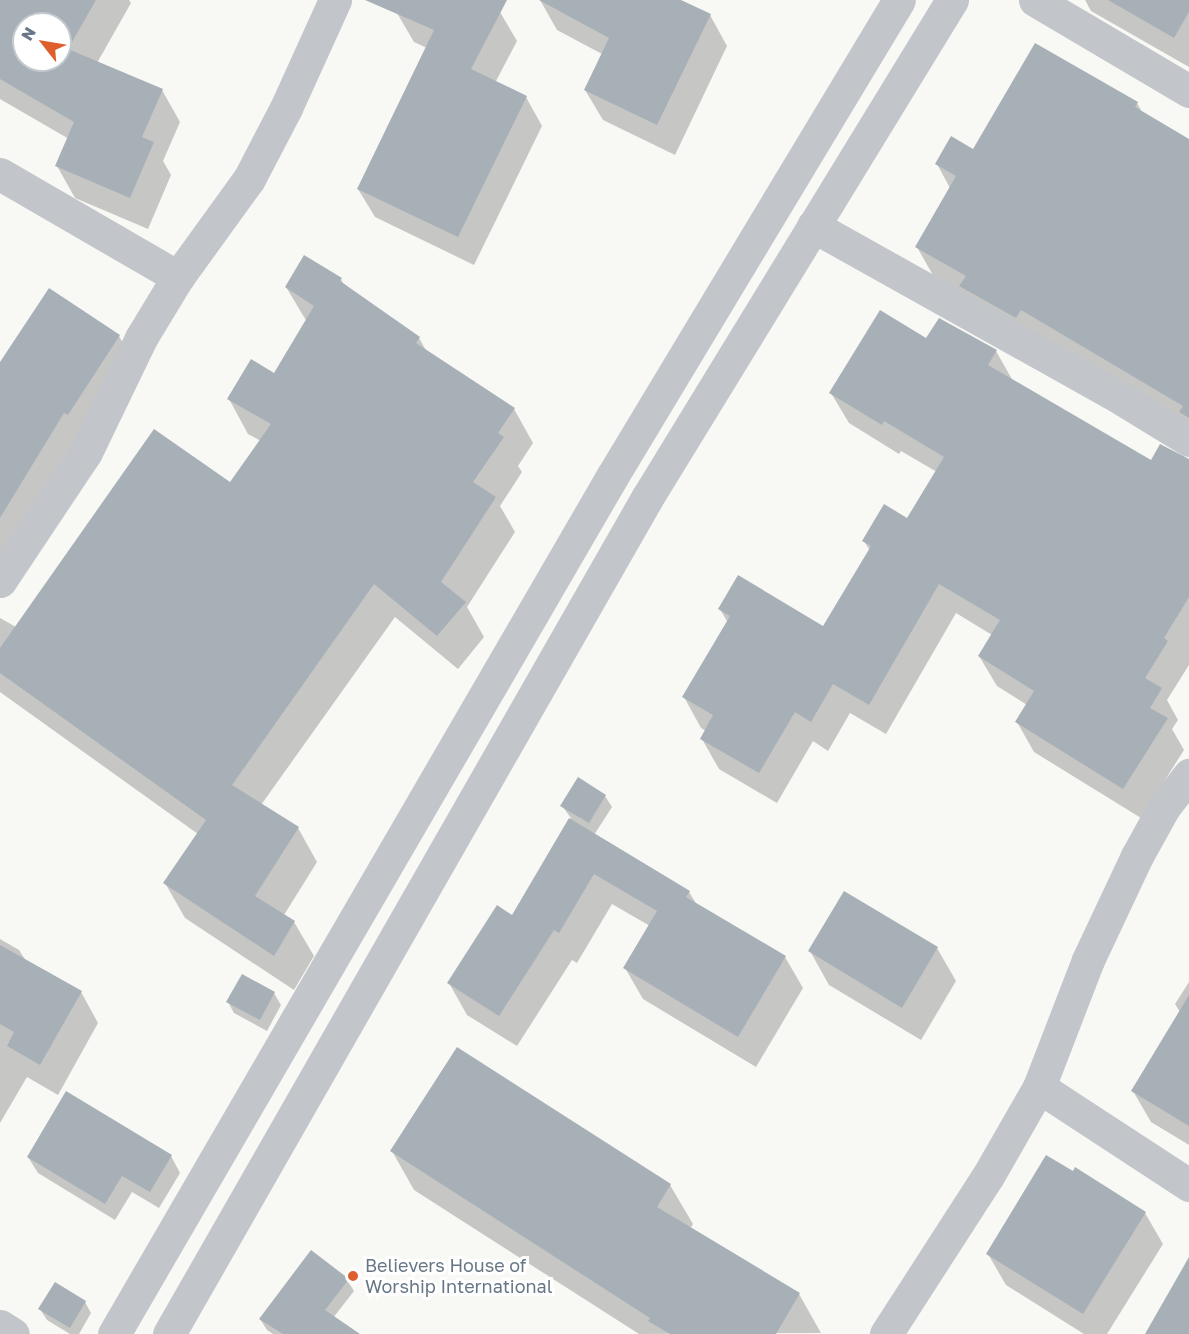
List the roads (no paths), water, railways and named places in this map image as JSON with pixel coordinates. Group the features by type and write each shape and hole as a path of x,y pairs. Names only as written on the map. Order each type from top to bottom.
{"street":[{"path":"0,581 86,452 141,338 178,277 249,179 286,108 335,0"},
{"path":"114,1334 613,476 899,0"},
{"path":"169,1334 647,498 952,0"},
{"path":"1035,0 1189,91"},
{"path":"0,174 178,277"},
{"path":"813,226 1112,393 1189,440"},
{"path":"886,1334 988,1176 1039,1087 1088,960 1137,856 1164,807 1189,775"},
{"path":"1039,1087 1189,1185"},
{"path":"0,1326 13,1334"}],"place":[{"name":"Believers House of Worship International","path":"353,1276"}]}
